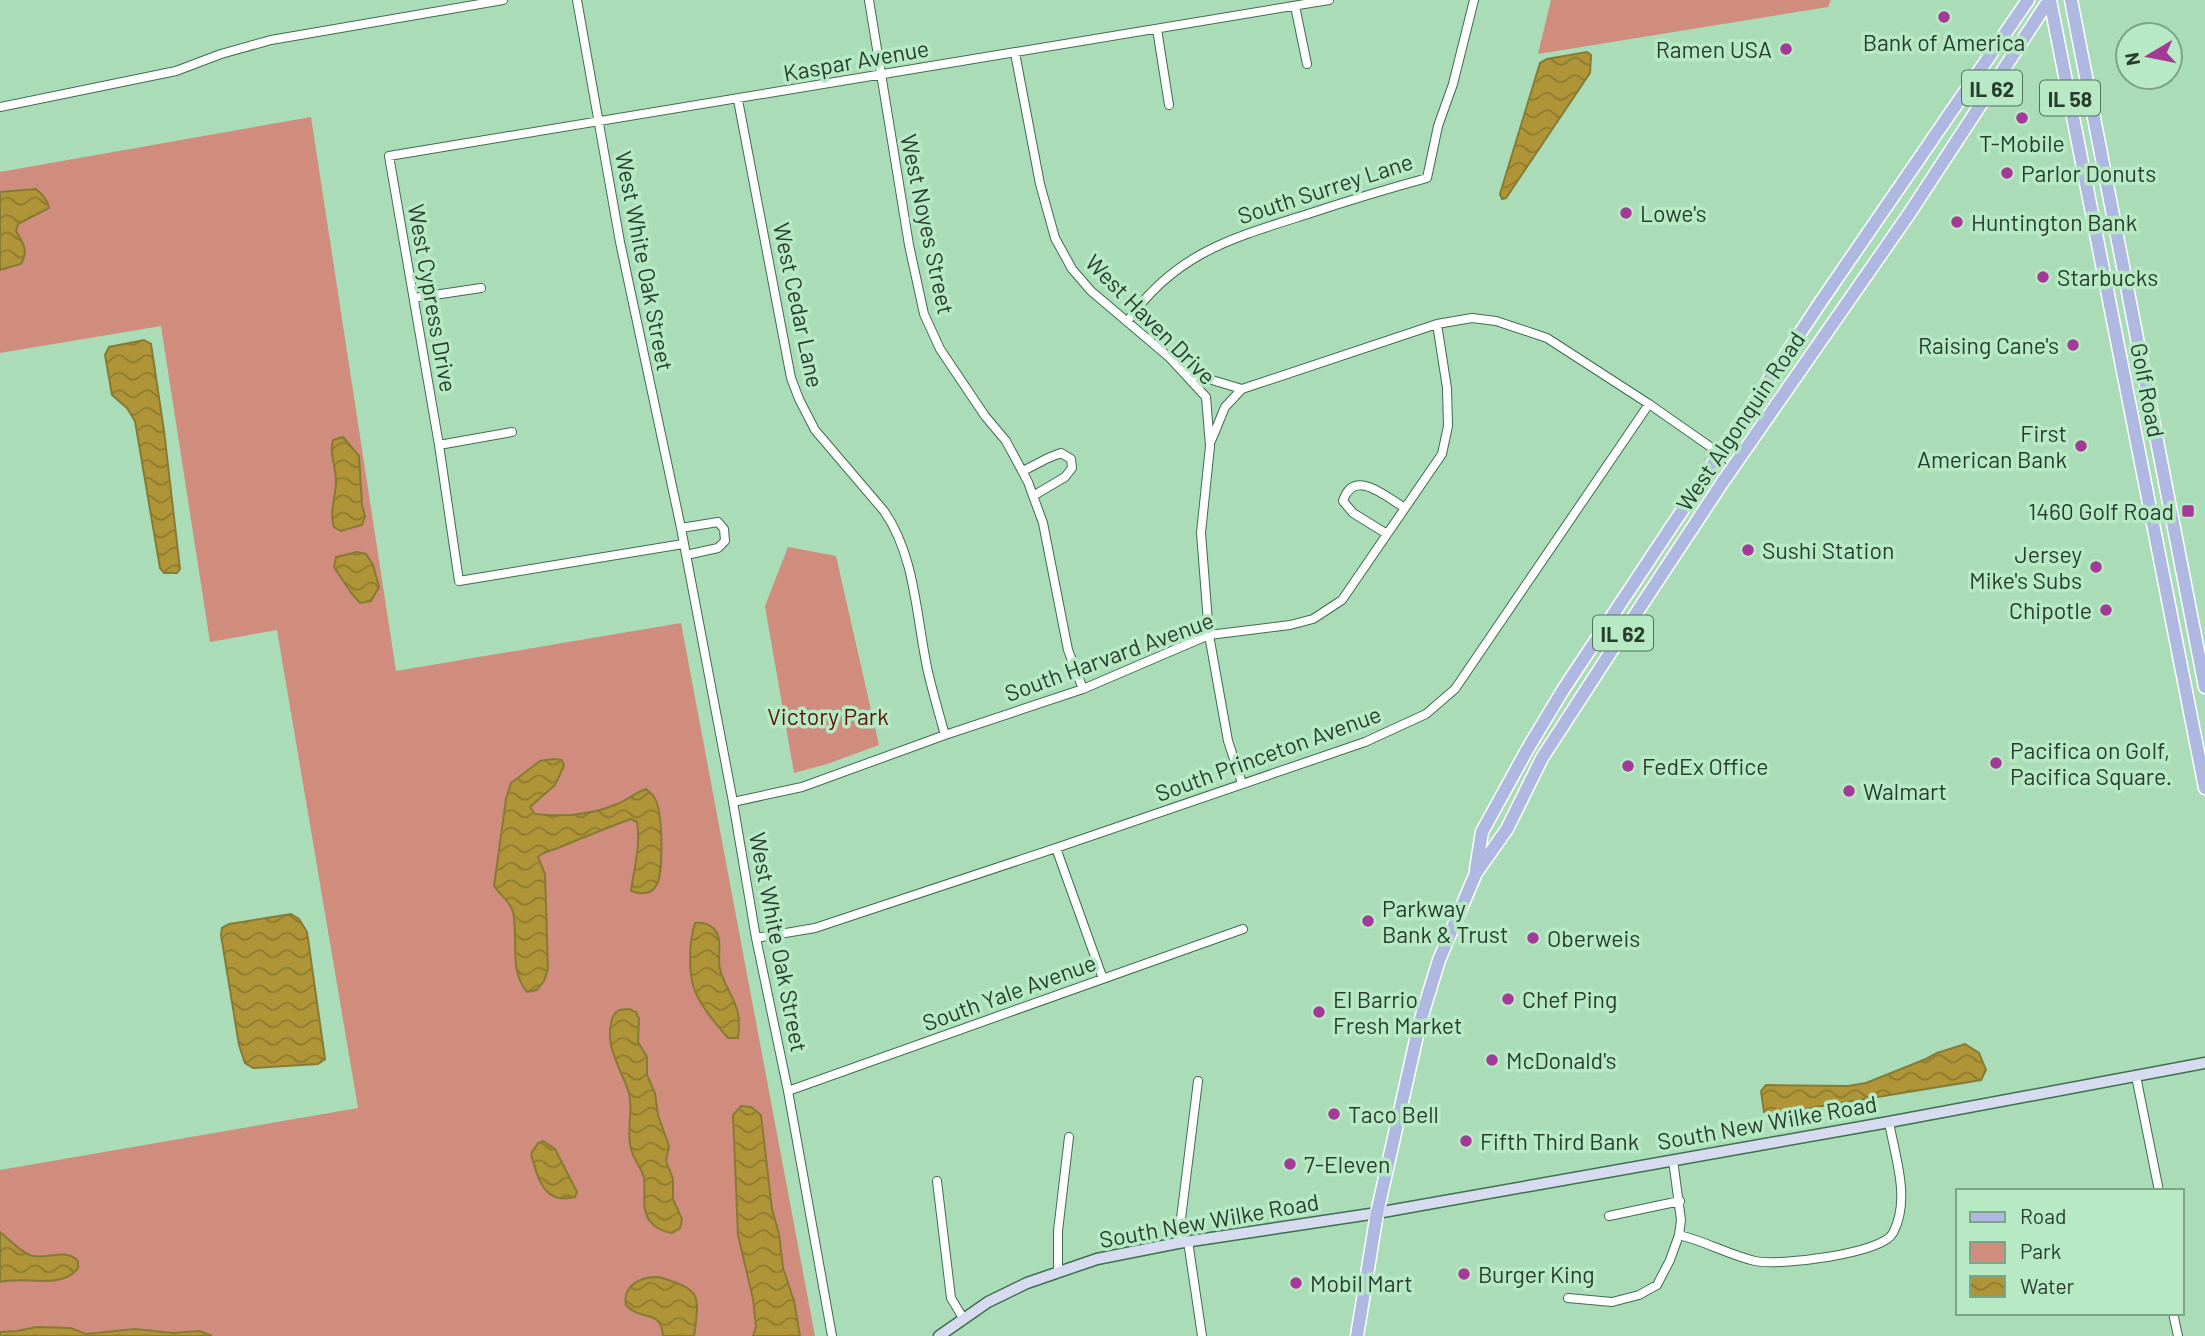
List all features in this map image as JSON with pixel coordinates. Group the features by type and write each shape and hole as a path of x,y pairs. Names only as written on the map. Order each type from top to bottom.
{"main road":[{"name":"West Algonquin Road","path":"1476,873 1482,832 1563,690 1828,292 2028,0"},
{"name":"West Algonquin Road","path":"1357,1336 1377,1213 1420,1021 1439,960 1476,873 1507,829 1549,747 1735,464 1909,214 2050,0"},
{"name":"Golf Road","path":"2050,0 2205,788"},
{"name":"Golf Road","path":"2071,0 2205,687"},
{"name":"South New Wilke Road","path":"939,1336 988,1302 1027,1283 1097,1259 1183,1242 1377,1213 2205,1063"}],"street":[{"path":"0,107 176,71 221,54 271,40 503,0"},
{"name":"West White Oak Street","path":"577,0 620,242 681,528 832,1336"},
{"name":"West Noyes Street","path":"869,0 909,245 924,314 940,349 985,416 1006,441 1023,471 1043,523 1068,650 1083,689"},
{"name":"Kaspar Avenue","path":"389,156 1329,0"},
{"name":"South Surrey Lane","path":"1127,322 1143,299 1167,276 1232,238 1427,178 1438,126 1453,84 1474,0"},
{"path":"1295,6 1307,64"},
{"path":"1157,29 1169,104"},
{"name":"West Haven Drive","path":"1015,53 1040,184 1055,238 1072,269 1091,291 1170,359 1206,397 1210,444 1201,533 1209,635 1228,741 1242,783"},
{"name":"West Cedar Lane","path":"738,100 794,386 807,418 884,511 900,540 909,570 928,672 945,734"},
{"name":"West Cypress Drive","path":"389,156 439,445 459,581 683,544"},
{"path":"414,298 481,288"},
{"path":"1210,444 1225,407 1241,389 1437,324 1472,318 1496,321 1547,338 1735,464"},
{"name":"South Harvard Avenue","path":"733,802 802,787 945,734 1083,689 1209,635 1290,625 1313,619 1342,600 1442,454 1448,426 1447,388 1437,324"},
{"path":"1182,371 1241,389"},
{"name":"South Princeton Avenue","path":"756,938 815,928 1056,849 1365,742 1426,714 1455,689 1648,404"},
{"path":"439,445 512,432"},
{"path":"1023,471 1061,453 1071,459 1072,468 1065,477 1033,496"},
{"path":"1387,534 1353,513 1343,501 1347,491 1355,485 1365,484 1405,508"},
{"path":"681,528 718,522 724,529 725,541 718,548 686,555"},
{"path":"1056,849 1103,979"},
{"name":"South Yale Avenue","path":"788,1091 1243,929"},
{"path":"2136,1076 2160,1189"},
{"path":"1198,1081 1183,1242 1202,1336"},
{"path":"1679,1235 1759,1262 1807,1260 1843,1254 1883,1242 1893,1235 1902,1196 1889,1122"},
{"path":"1058,1272 1058,1231 1069,1137"},
{"path":"1568,1298 1612,1302 1639,1295 1657,1285 1671,1260 1681,1220 1673,1160"},
{"path":"937,1181 951,1298 963,1318"},
{"path":"1609,1216 1680,1201"},
{"path":"2173,1315 2178,1336"}],"green space":[{"path":"1551,0 1831,0 1828,7 1538,54"},
{"path":"311,117 396,671 681,623 815,1336 0,1336 0,1170 358,1108 277,630 210,642 161,326 0,353 0,172"},
{"name":"Victory Park","path":"788,547 836,556 879,745 794,773 765,606"}],"water":[{"path":"1587,52 1591,55 1590,73 1506,198 1502,199 1500,194 1540,63 1547,59"},
{"path":"36,189 49,208 18,224 16,231 25,254 21,264 0,270 0,192"},
{"path":"144,340 151,344 164,431 180,569 177,573 164,573 160,568 135,421 127,408 112,395 105,355 109,347"},
{"path":"343,437 359,456 365,516 362,525 341,531 334,527 333,521 336,481 332,450 333,440"},
{"path":"357,552 366,554 373,565 379,587 371,601 360,603 334,567 336,557"},
{"path":"562,760 564,766 555,785 530,807 535,814 566,815 597,811 646,789 654,797 659,814 661,842 659,880 651,891 631,891 638,840 637,822 631,819 538,857 545,874 548,969 537,990 527,992 521,983 516,964 512,908 494,886 506,799 511,783 540,761"},
{"path":"291,914 299,919 307,932 325,1059 318,1064 253,1068 245,1063 239,1045 222,928 229,924"},
{"path":"695,923 708,925 717,934 720,969 737,1008 738,1038 728,1038 705,1010 695,991 690,957"},
{"path":"629,1009 636,1012 639,1019 638,1042 647,1057 647,1075 655,1093 658,1115 669,1146 666,1161 673,1179 673,1199 682,1219 680,1228 672,1233 662,1231 647,1215 644,1205 644,1178 631,1149 629,1137 630,1097 611,1047 612,1019 617,1012"},
{"path":"1965,1044 1979,1053 1986,1070 1981,1080 1768,1115 1764,1112 1761,1091 1766,1085 1848,1086 1866,1083"},
{"path":"741,1106 751,1107 761,1115 772,1209 800,1336 753,1336 756,1327 753,1299 738,1235 733,1115"},
{"path":"543,1141 555,1149 577,1192 575,1197 564,1198 549,1194 540,1181 531,1154 538,1143"},
{"path":"0,1232 29,1255 68,1255 78,1261 78,1268 71,1275 52,1281 0,1282"},
{"path":"659,1277 683,1286 694,1295 697,1310 694,1336 663,1336 661,1327 654,1318 637,1313 626,1305 630,1287 640,1280"},
{"path":"37,1327 71,1328 86,1334 135,1329 172,1333 200,1331 212,1336 0,1336 0,1332"}],"place":[{"name":"Bank of America","path":"1944,17"},
{"name":"Ramen USA","path":"1786,49"},
{"name":"T-Mobile","path":"2022,118"},
{"name":"Parlor Donuts","path":"2007,173"},
{"name":"Lowe's","path":"1626,213"},
{"name":"Huntington Bank","path":"1957,222"},
{"name":"Starbucks","path":"2043,277"},
{"name":"Raising Cane's","path":"2073,345"},
{"name":"First American Bank","path":"2081,446"},
{"name":"1460 Golf Road","path":"2188,511"},
{"name":"Sushi Station","path":"1748,550"},
{"name":"Jersey Mike's Subs","path":"2096,567"},
{"name":"Chipotle","path":"2106,610"},
{"name":"Pacifica on Golf, Pacifica Square.","path":"1996,763"},
{"name":"FedEx Office","path":"1628,766"},
{"name":"Walmart","path":"1849,791"},
{"name":"Parkway Bank & Trust","path":"1368,921"},
{"name":"Oberweis","path":"1533,938"},
{"name":"Chef Ping","path":"1508,999"},
{"name":"El Barrio Fresh Market","path":"1319,1012"},
{"name":"McDonald's","path":"1492,1060"},
{"name":"Taco Bell","path":"1334,1114"},
{"name":"Fifth Third Bank","path":"1466,1141"},
{"name":"7-Eleven","path":"1290,1164"},
{"name":"Burger King","path":"1464,1274"},
{"name":"Mobil Mart","path":"1296,1283"}]}
